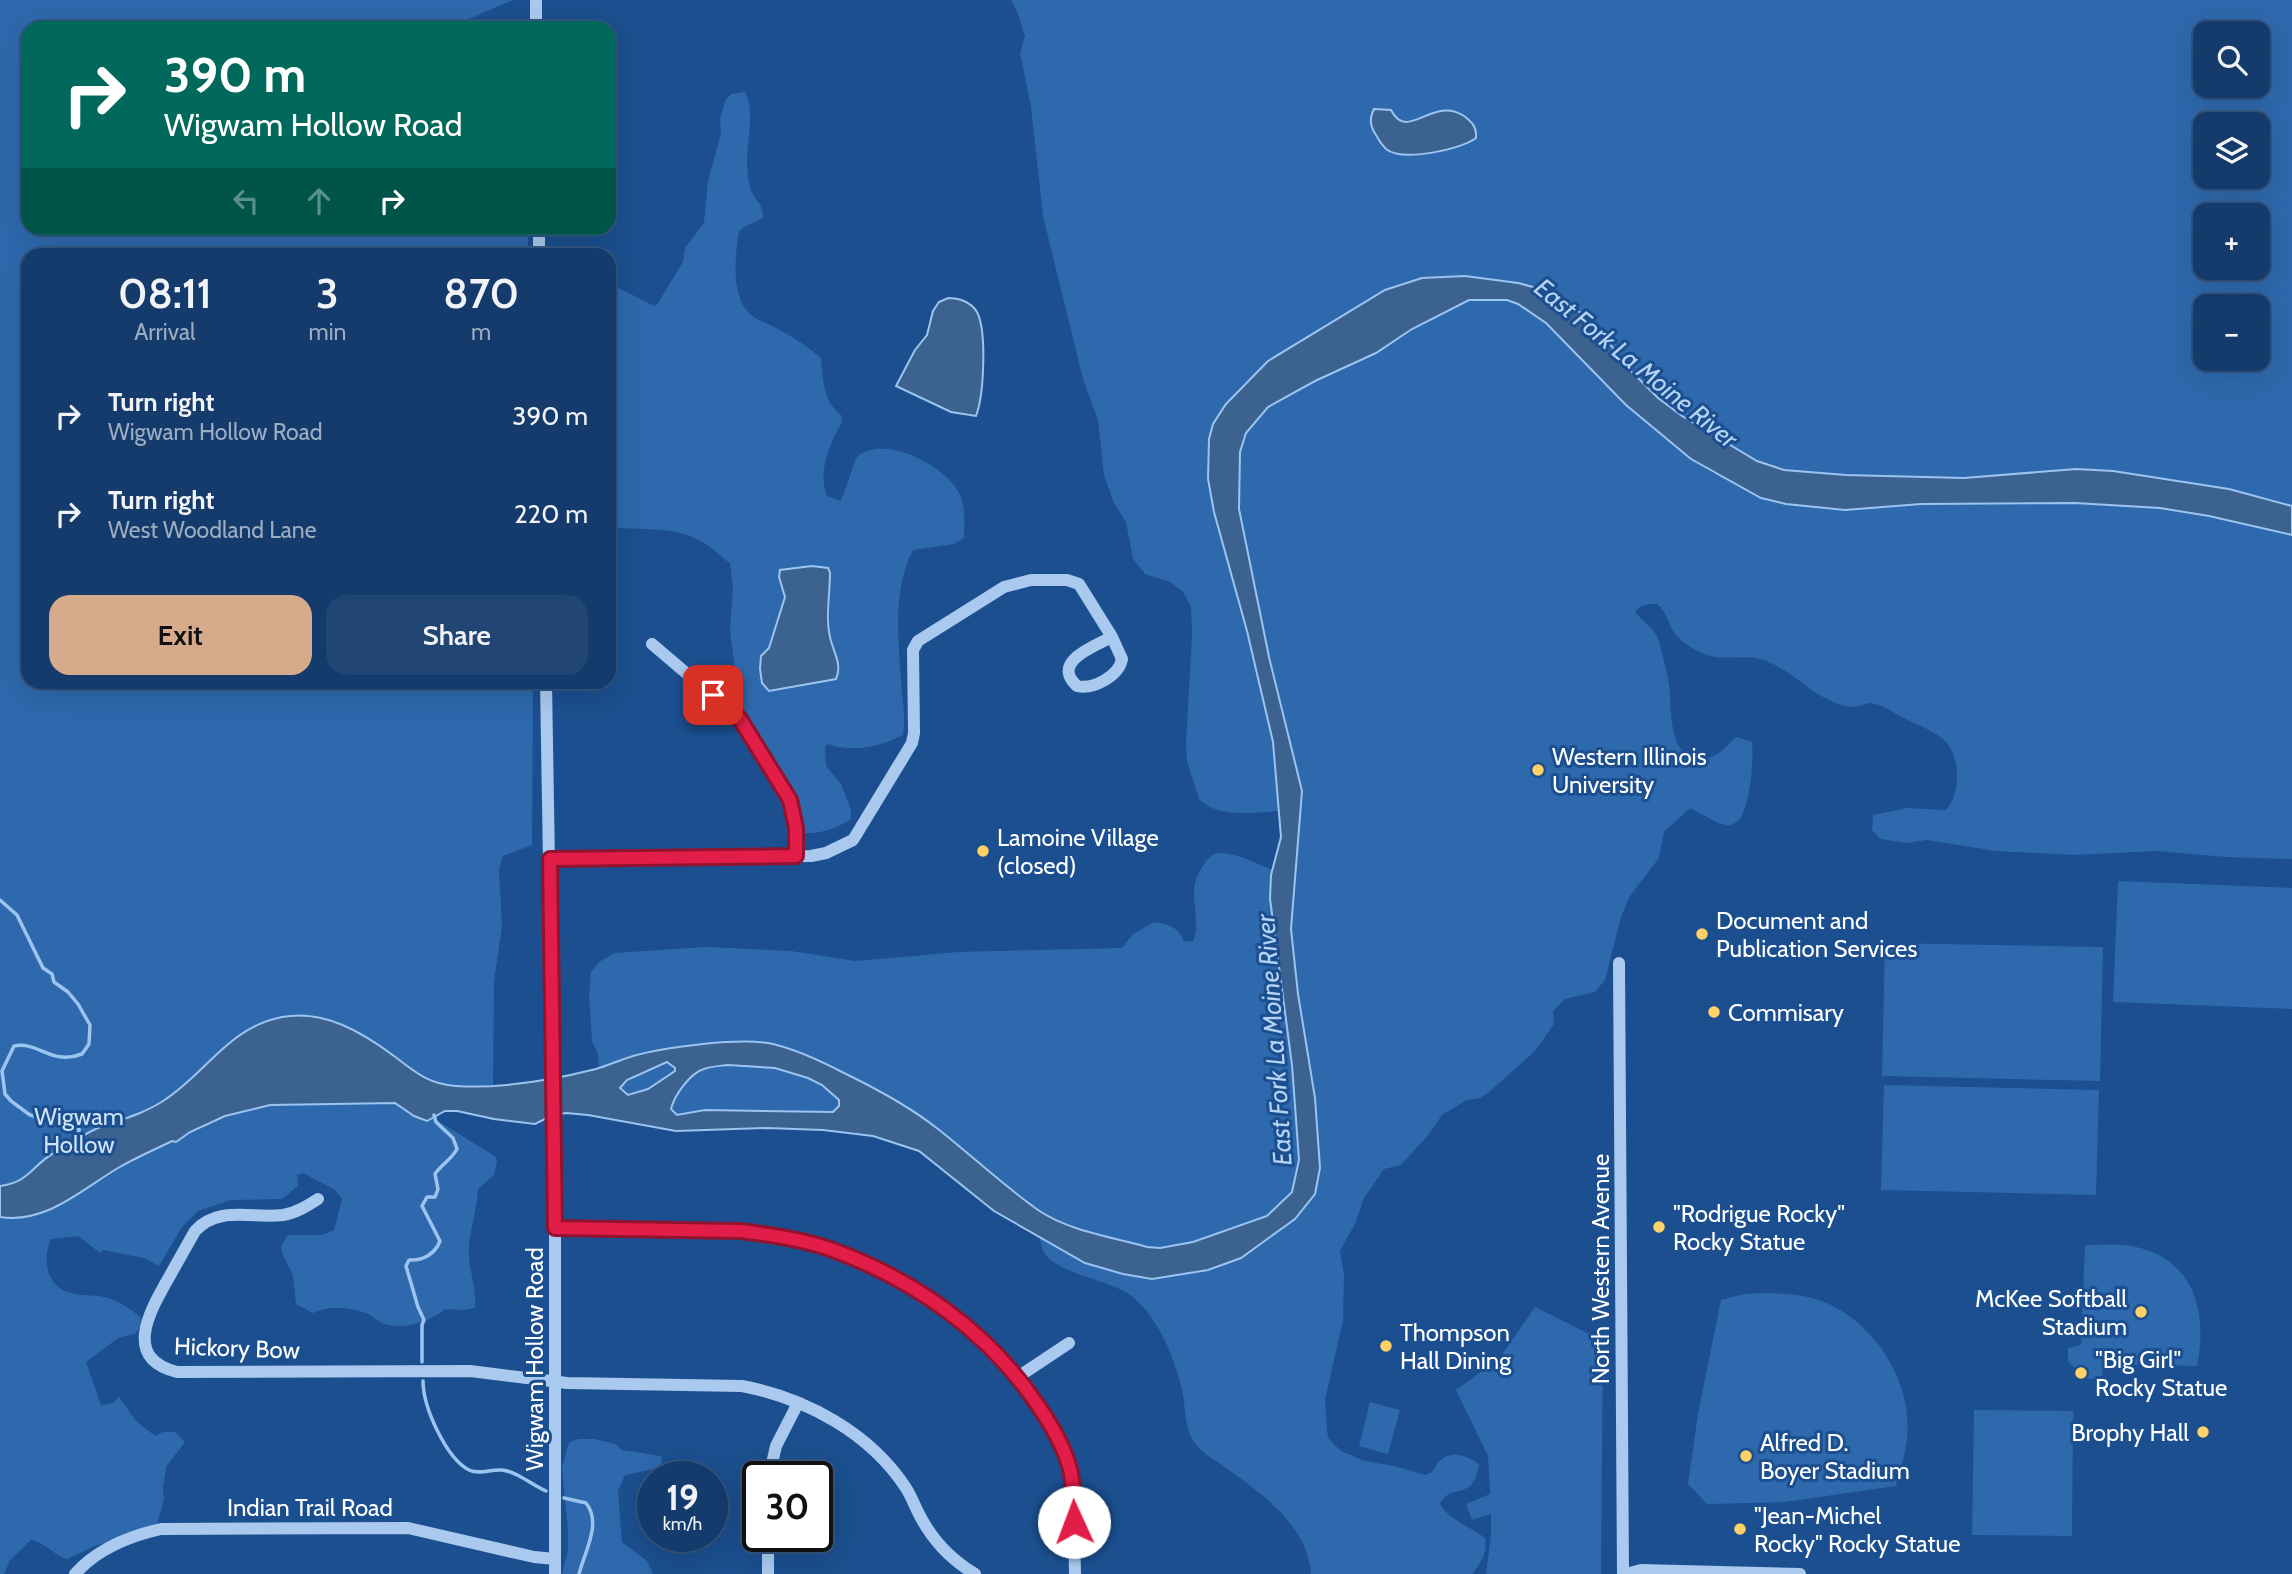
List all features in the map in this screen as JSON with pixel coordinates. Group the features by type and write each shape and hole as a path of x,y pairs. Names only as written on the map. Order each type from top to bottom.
{"street":[{"path":"536,0 536,21"},
{"path":"550,859 796,856 826,853 853,840 908,751 914,733 913,650 918,641 1004,587 1031,580 1068,579 1079,584 1112,637 1122,659 1117,670 1087,688 1073,682 1068,669 1074,658 1112,637"},
{"path":"652,644 740,719 790,800 796,828 796,856"},
{"name":"Wigwam Hollow Road","path":"546,689 555,1228 555,1574"},
{"name":"North Western Avenue","path":"1619,963 1624,1574"},
{"name":"Hickory Bow","path":"318,1199 284,1215 219,1216 202,1224 195,1231 146,1320 144,1340 152,1358 167,1370 177,1372 470,1371 554,1381"},
{"path":"555,1228 741,1231 769,1235 830,1249 929,1297 976,1333 1018,1377 1050,1423 1069,1465 1074,1496 1075,1574"},
{"path":"1018,1377 1069,1343"},
{"path":"554,1381 742,1386 798,1403 843,1426 874,1450 905,1487 930,1533 956,1569 975,1574"},
{"path":"773,1461 776,1446 798,1403"},
{"name":"Indian Trail Road","path":"75,1574 86,1563 116,1544 161,1529 408,1528 534,1557 555,1559"},
{"path":"768,1552 768,1574"},
{"path":"1624,1574 1641,1570 1800,1574"}],"green space":[{"name":"Wigwam Hollow","path":"0,0 513,0 465,21 21,21 21,235 528,235 528,248 21,248 21,689 533,689 532,845 503,856 499,869 502,926 494,982 493,1085 456,1086 439,1083 419,1076 391,1054 278,1018 233,1038 193,1078 157,1105 295,1084 378,1103 395,1103 414,1116 427,1121 433,1118 495,1156 497,1162 494,1175 478,1189 469,1245 475,1308 445,1309 423,1321 398,1326 382,1323 368,1314 354,1310 334,1308 313,1313 296,1304 293,1275 281,1246 288,1235 322,1235 334,1230 342,1199 335,1190 303,1173 297,1175 298,1186 282,1199 231,1200 198,1211 182,1227 159,1266 144,1258 103,1250 100,1253 78,1236 51,1239 47,1253 48,1268 58,1287 70,1293 113,1300 141,1318 140,1328 134,1334 118,1338 86,1362 101,1405 113,1403 119,1397 136,1421 155,1436 163,1432 175,1432 185,1442 166,1467 164,1499 155,1532 97,1545 67,1559 31,1540 10,1560 4,1574 0,1574 0,1217 27,1217 53,1208 0,1208"},
{"path":"1011,0 2292,0 2292,506 2271,499 2076,469 1964,478 1846,475 1784,470 1757,461 1682,416 1658,398 1626,366 1602,333 1581,313 1422,278 1385,290 1268,361 1209,439 1208,479 1214,512 1247,631 1273,742 1279,811 1237,813 1216,809 1199,799 1187,761 1191,607 1183,592 1170,582 1145,574 1133,559 1126,522 1114,503 1104,475 1098,420 1083,379 1043,216 1031,107 1020,53 1025,36"},
{"path":"745,92 748,100 748,179 763,217 739,232 736,262 739,295 751,315 794,338 821,358 827,397 841,415 842,422 829,448 824,467 827,496 840,501 858,456 870,450 884,449 915,457 943,474 960,495 964,511 964,538 954,544 913,550 902,580 898,630 903,735 866,747 847,748 827,744 826,766 841,784 851,810 851,819 819,832 797,833 794,813 729,709 735,695 730,630 733,587 730,563 704,543 682,533 616,527 616,287 656,306 683,262 685,248 704,223 708,181 721,134 720,118 726,99 731,94","holes":["830,573 830,634 840,667 827,681 775,689 761,656 769,648 785,597 784,589"]},
{"path":"1469,300 1507,300 1518,304 1546,323 1626,405 1691,459 1713,473 1845,510 1921,504 2075,503 2160,508 2292,535 2292,859 2157,851 2073,855 1996,851 1927,840 1906,843 1881,839 1872,830 1873,815 1907,808 1946,810 1952,802 1957,775 1956,762 1948,744 1934,733 1879,705 1870,703 1851,707 1835,703 1771,663 1745,657 1709,656 1699,652 1676,635 1657,604 1640,607 1635,612 1652,629 1659,641 1668,681 1675,737 1680,747 1695,758 1707,758 1720,752 1737,737 1752,742 1752,771 1743,814 1729,826 1690,808 1664,832 1659,858 1630,896 1621,917 1605,980 1595,992 1565,999 1553,1011 1554,1024 1535,1051 1488,1093 1480,1098 1467,1100 1442,1115 1401,1165 1384,1169 1364,1198 1355,1224 1340,1251 1344,1275 1343,1320 1325,1400 1328,1438 1341,1451 1365,1461 1425,1475 1447,1456 1463,1456 1479,1464 1472,1484 1445,1497 1440,1504 1455,1519 1485,1538 1485,1553 1481,1562 1472,1574 1311,1574 1308,1556 1301,1540 1280,1511 1203,1452 1193,1440 1187,1425 1183,1393 1174,1362 1157,1326 1142,1305 1124,1291 1050,1260 1039,1237 1085,1263 1122,1274 1152,1279 1208,1270 1320,1168 1315,1098 1298,994 1291,929 1302,791 1269,657 1239,509 1240,452 1246,433 1268,407 1315,381 1376,353 1412,329"},
{"path":"1217,853 1238,856 1273,870 1271,875 1292,1065 1299,1160 1292,1192 1267,1216 1193,1242 1160,1248 1147,1247 1061,1223 1039,1210 935,1127 885,1093 813,1057 754,1041 703,1045 634,1056 599,1068 598,1054 592,1041 589,995 591,972 599,962 615,953 704,947 791,951 855,961 959,952 1122,948 1133,934 1154,922 1172,927 1184,941 1193,942 1196,933 1196,878 1211,856"},
{"path":"2118,881 2292,888 2292,1009 2113,1002"},
{"path":"1885,943 2103,947 2100,1081 1882,1076"},
{"path":"668,1062 675,1071 648,1089 628,1095 620,1088 634,1077"},
{"path":"728,1065 775,1068 807,1078 822,1085 839,1100 839,1106 833,1112 705,1110 677,1115 670,1110 682,1087 695,1073"},
{"path":"1884,1085 2099,1090 2096,1195 1881,1190"},
{"name":"McKee Softball Stadium","path":"2085,1245 2123,1245 2146,1250 2165,1259 2179,1271 2190,1286 2197,1304 2200,1344 2197,1366 2104,1364 2101,1380 2084,1378 2068,1361 2068,1348 2081,1345"},
{"path":"1768,1293 1809,1297 1831,1305 1864,1328 1878,1344 1898,1379 1907,1419 1907,1439 1896,1486 1785,1502 1707,1504 1688,1484 1698,1414 1721,1300 1744,1294"},
{"path":"1535,1307 1603,1341 1601,1574 1486,1574 1491,1514 1472,1520 1466,1504 1490,1494 1488,1456 1456,1390 1499,1359"},
{"path":"1370,1402 1400,1410 1388,1454 1359,1446"},
{"path":"1974,1410 2073,1411 2072,1536 1972,1535"},
{"path":"595,1439 615,1444 622,1450 661,1456 662,1461 637,1461 637,1473 625,1475 618,1491 622,1542 647,1561 653,1574 562,1574 568,1550 568,1531 562,1468 569,1442"}],"shaded area":[{"path":"1374,109 1391,110 1398,119 1405,122 1441,111 1452,111 1472,123 1476,138 1457,147 1431,153 1394,153 1386,149 1372,129"},
{"path":"1465,276 1518,283 1548,291 1581,313 1602,333 1626,366 1658,398 1682,416 1757,461 1784,470 1846,475 1964,478 2076,469 2113,471 2229,489 2292,506 2292,535 2160,508 2075,503 1921,504 1845,510 1786,504 1761,498 1691,459 1626,405 1546,323 1518,304 1507,300 1469,300 1412,329 1376,353 1315,381 1268,407 1246,433 1240,452 1239,509 1269,657 1302,791 1291,929 1298,994 1315,1098 1320,1168 1315,1194 1295,1219 1241,1258 1208,1270 1152,1279 1085,1263 994,1211 919,1151 873,1136 823,1130 767,1128 676,1131 566,1113 553,1115 535,1124 457,1111 445,1111 427,1121 395,1103 270,1105 225,1116 190,1132 176,1142 172,1141 124,1164 77,1195 48,1210 17,1218 0,1217 0,1186 18,1181 47,1158 92,1131 163,1101 246,1031 282,1017 297,1015 341,1024 369,1039 422,1076 437,1083 456,1086 509,1085 544,1080 596,1069 633,1056 683,1046 723,1042 773,1044 818,1060 904,1105 1038,1210 1077,1228 1160,1248 1193,1242 1267,1216 1292,1192 1299,1160 1292,1065 1270,899 1271,875 1281,837 1273,742 1247,631 1214,512 1208,479 1209,439 1213,424 1226,404 1268,361 1385,290 1422,278","holes":["667,1062 675,1071 648,1089 628,1095 620,1088 627,1080","728,1065 775,1068 808,1078 822,1085 839,1100 839,1106 833,1112 705,1110 677,1115 671,1109 679,1092 693,1075 707,1068"]},
{"path":"948,298 968,303 977,312 980,321 983,363 976,416 951,412 896,386 915,350 927,335 933,311 939,302"},
{"path":"812,566 828,568 830,573 828,625 838,674 836,679 769,691 762,683 761,656 769,648 785,597 779,577 780,570"}],"waterway":[{"path":"0,900 17,915 43,968 52,974 54,982 78,1004 90,1025 89,1044 82,1054 62,1057 23,1045 14,1046 2,1071 5,1094 30,1115 79,1129 78,1144"},
{"path":"422,1362 424,1320 406,1266 409,1260 428,1256 438,1246 440,1241 422,1206 427,1197 435,1197 438,1189 435,1174 457,1149 453,1138 436,1122 434,1115"},
{"path":"423,1381 427,1404 437,1431 460,1464 473,1471 507,1471 546,1491"},
{"path":"564,1498 586,1503 591,1511 591,1537 579,1574"}],"place":[{"name":"Western Illinois University","path":"1538,770"},
{"name":"Lamoine Village (closed)","path":"983,851"},
{"name":"Document and Publication Services","path":"1702,934"},
{"name":"Commisary","path":"1714,1012"},
{"name":"\"Rodrigue Rocky\" Rocky Statue","path":"1659,1227"},
{"name":"McKee Softball Stadium","path":"2141,1312"},
{"name":"Thompson Hall Dining","path":"1386,1346"},
{"name":"\"Big Girl\" Rocky Statue","path":"2081,1373"},
{"name":"Brophy Hall","path":"2203,1432"},
{"name":"Alfred D. Boyer Stadium","path":"1746,1456"},
{"name":"\"Jean-Michel Rocky\" Rocky Statue","path":"1740,1529"}],"route":[{"path":"713,695 740,719 790,800 796,828 796,856 550,859 555,1228 741,1231 769,1235 830,1249 902,1281 929,1297 976,1333 1018,1377 1034,1399 1050,1423 1069,1465 1073,1480 1074,1522"}],"water label":[{"name":"East Fork La Moine River","path":"1636,363"},
{"name":"East Fork La Moine River","path":"1274,1040"}]}
